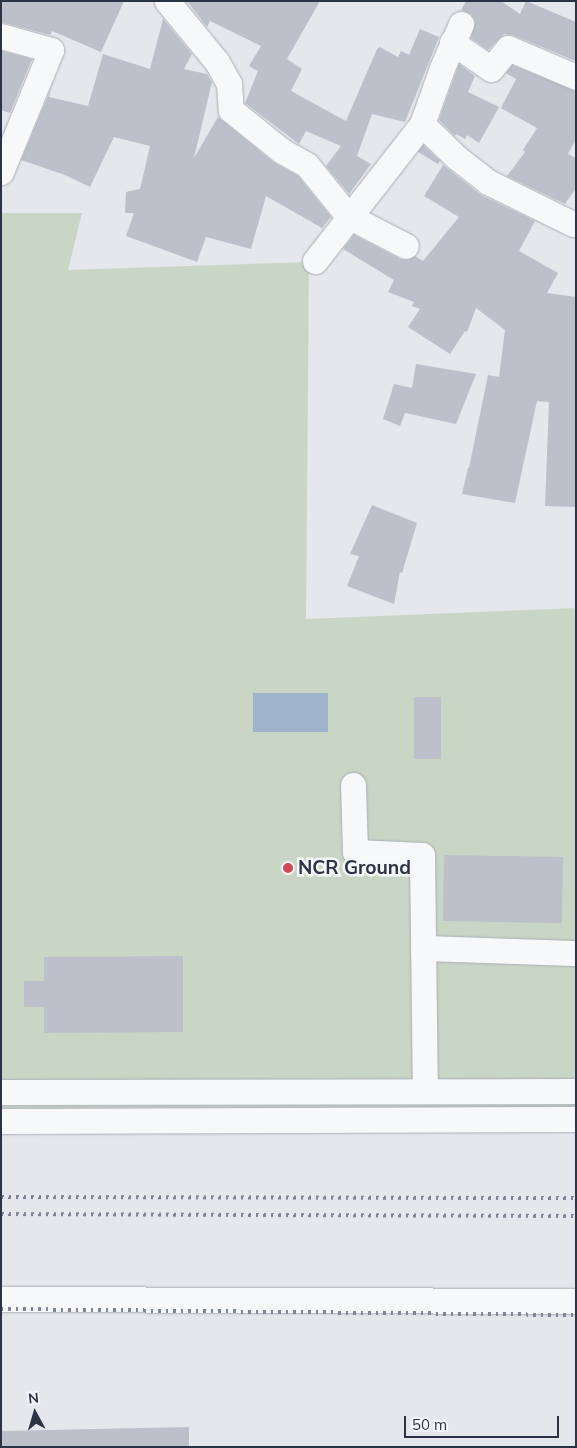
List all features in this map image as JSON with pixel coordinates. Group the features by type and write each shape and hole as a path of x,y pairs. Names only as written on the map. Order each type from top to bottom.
{"street":[{"path":"166,1 217,62 229,84 231,110 282,151 307,164 348,216 406,246"},
{"path":"314,261 422,124 456,33 491,70 508,48 576,77"},
{"path":"1,36 51,50 1,172"},
{"path":"422,124 456,157 488,182 573,224"},
{"path":"353,785 355,852 422,856 425,1091"},
{"path":"423,948 576,953"},
{"path":"1,1092 576,1091"},
{"path":"1,1121 576,1119"},
{"path":"1,1299 576,1301"}],"green space":[{"name":"NCR Ground","path":"1,213 82,213 68,270 309,262 306,619 576,608 576,1118 1,1120"}],"water":[{"path":"253,693 328,693 328,732 253,732"}],"building":[{"path":"1,1 124,1 101,52 52,31 50,35 1,22"},
{"path":"187,1 320,1 287,59 302,69 291,91 346,121 377,49 380,47 398,57 401,51 409,55 420,29 439,37 405,122 372,114 357,156 371,164 349,194 326,166 341,146 306,131 299,144 245,103 258,71 249,66 261,46 210,21 207,27"},
{"path":"466,1 501,1 520,14 526,1 576,22 576,61 513,35 504,34 488,50 471,38 475,22 472,15 461,10"},
{"path":"163,19 192,54 184,69 207,74 212,82 194,158 218,117 273,162 298,176 331,217 322,228 266,196 251,249 206,237 197,262 126,236 134,213 125,213 126,192 140,189 150,146 114,137 90,187 65,175 21,160 51,89 49,97 88,106 103,54 150,69"},
{"path":"1,51 32,59 10,113 1,110"},
{"path":"459,64 475,76 468,92 499,107 479,143 467,135 465,139 456,134 455,136 439,120"},
{"path":"512,65 576,91 576,139 568,154 576,158 576,188 565,204 507,176 525,152 523,150 537,128 501,108 516,79 506,73"},
{"path":"423,145 440,161 438,164 418,152"},
{"path":"443,165 481,195 535,221 519,251 558,273 547,293 576,297 576,507 545,506 549,402 537,401 515,503 462,494 488,375 499,377 505,330 476,308 467,332 465,331 450,354 408,327 420,309 412,306 414,302 388,292 394,280 343,249 354,235 400,259 407,260 415,256 423,261 459,217 424,196"},
{"path":"416,364 476,374 456,424 405,413 400,426 383,419 394,384 412,388"},
{"path":"372,505 417,523 402,573 400,572 394,604 347,586 359,556 350,554"},
{"path":"414,697 441,697 441,759 414,759"},
{"path":"444,855 563,857 562,923 443,921"},
{"path":"183,956 183,1032 44,1033 44,1007 24,1007 24,981 44,981 44,957"},
{"path":"189,1427 189,1447 1,1447 1,1431"}],"railway":[{"path":"1,1197 576,1198"},
{"path":"1,1214 576,1216"},
{"path":"1,1309 576,1315"}],"place":[{"name":"NCR Ground","path":"288,868"}]}
